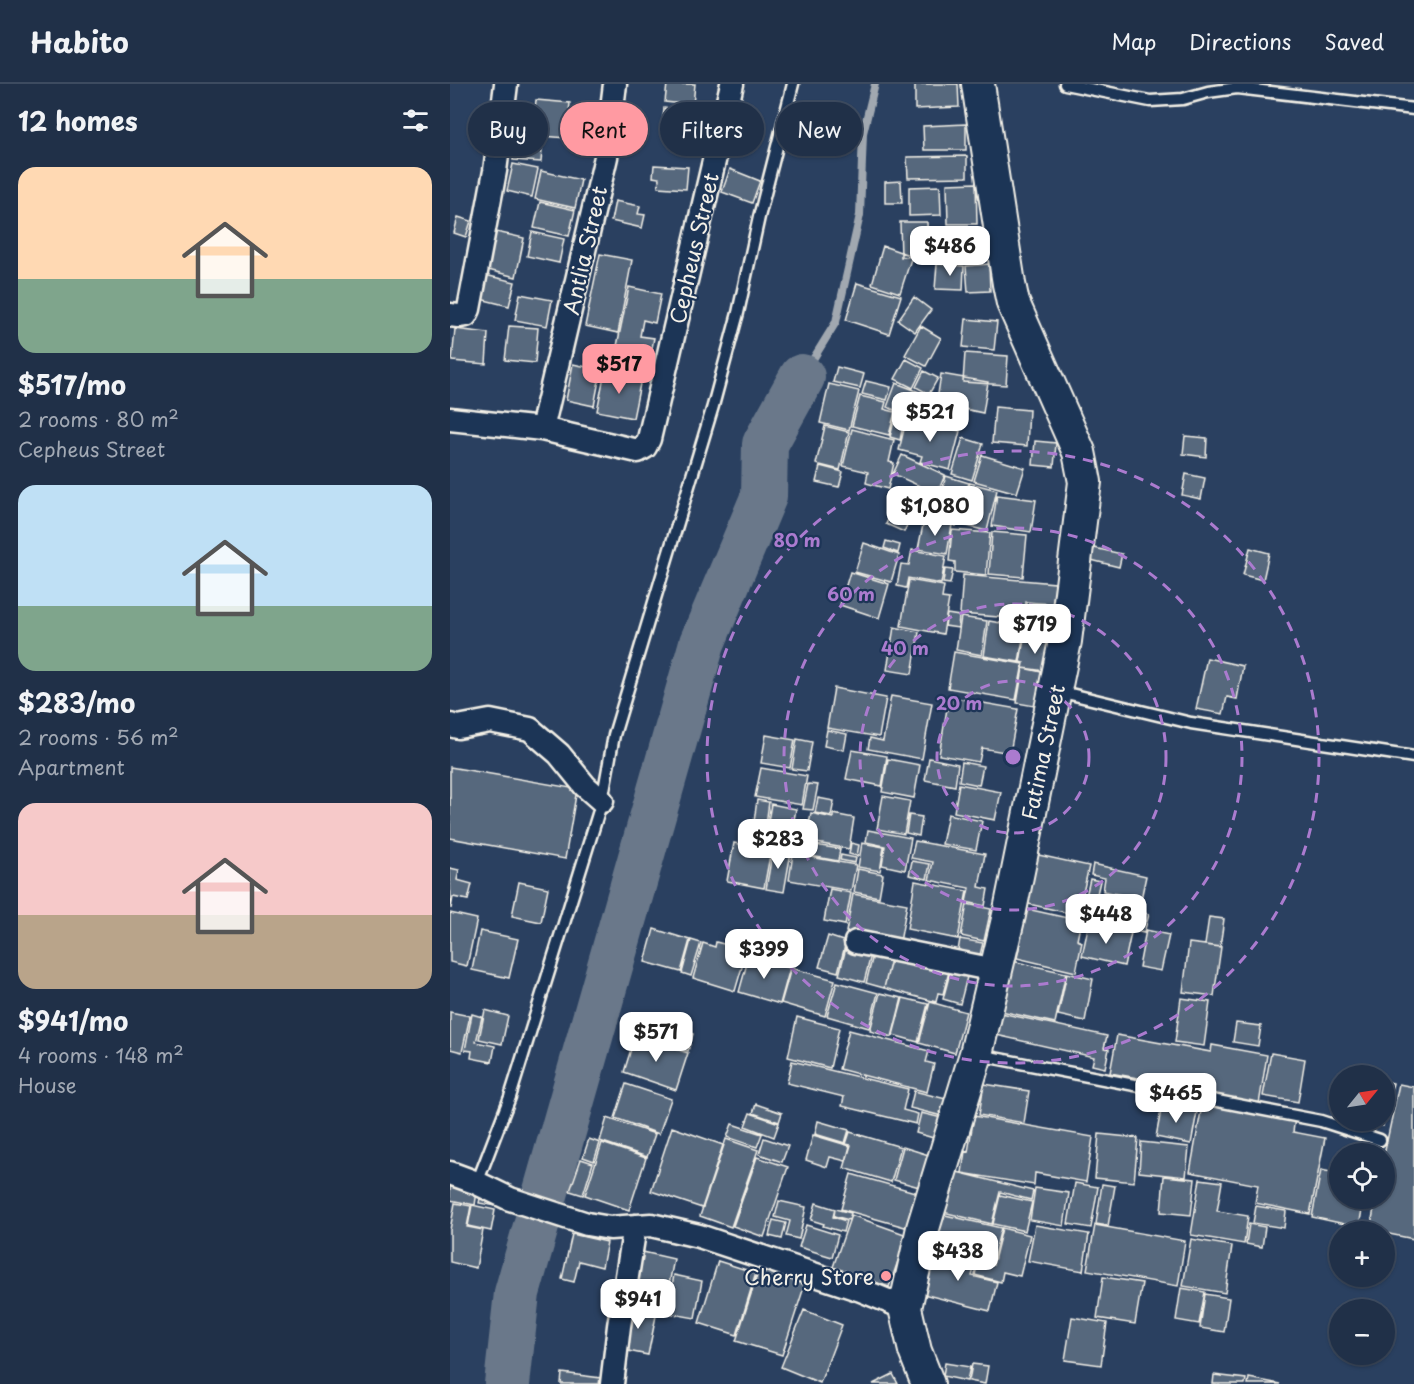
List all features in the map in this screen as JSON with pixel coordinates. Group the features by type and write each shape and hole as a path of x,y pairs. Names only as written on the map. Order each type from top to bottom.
{"street":[{"path":"450,315 466,315 469,309 495,171 506,84"},
{"path":"607,84 615,84"},
{"name":"Antlia Street","path":"542,429 606,157 615,84"},
{"name":"Cepheus Street","path":"542,429 638,451 645,447 649,439 732,84"},
{"name":"Fatima Street","path":"928,1384 915,1352 904,1308 923,1228 976,1054 1009,915 1065,641 1085,482 1079,452 1013,303 978,84"},
{"path":"450,419 542,429"},
{"path":"453,729 490,721 530,729 559,754 585,786 602,801"},
{"path":"856,942 995,970"},
{"path":"450,1173 510,1199 587,1224 610,1228 651,1225 699,1236 861,1290 904,1308"},
{"path":"612,1384 635,1226"}],"lane":[{"path":"477,1183 510,1096 602,801 614,735 738,313 759,217 793,84"},
{"path":"1065,84 1150,101 1183,99 1208,92 1237,88 1414,109"},
{"path":"1055,690 1191,723 1414,757"},
{"path":"976,1054 1321,1121 1380,1140"}],"building":[{"path":"667,84 695,84 693,102 665,102"},
{"path":"915,84 958,84 959,107 915,109"},
{"path":"536,100 560,102 560,137 548,136 548,102 536,102"},
{"path":"966,124 966,150 924,150 923,126"},
{"path":"513,156 542,156 541,162 513,160"},
{"path":"967,156 967,177 908,178 907,157"},
{"path":"513,164 538,169 532,197 507,191"},
{"path":"654,165 688,167 686,189 658,187 659,178 653,177"},
{"path":"730,169 760,181 752,203 722,192"},
{"path":"541,171 581,180 575,208 535,199"},
{"path":"901,181 902,203 885,203 885,182"},
{"path":"976,183 977,224 948,224 947,184"},
{"path":"940,186 941,215 909,216 909,187"},
{"path":"615,201 640,206 638,214 645,215 642,228 611,221"},
{"path":"540,202 575,210 569,236 534,228"},
{"path":"458,217 471,221 466,237 454,233"},
{"path":"900,222 927,222 928,256 901,257"},
{"path":"936,231 979,235 977,261 934,258"},
{"path":"496,232 524,238 516,277 488,270"},
{"path":"532,232 564,239 559,263 527,256"},
{"path":"883,246 912,256 900,293 872,284"},
{"path":"600,254 632,260 618,333 585,326"},
{"path":"937,264 964,266 963,290 935,289"},
{"path":"989,264 990,291 968,292 966,266"},
{"path":"485,275 515,282 509,306 480,299"},
{"path":"857,283 901,296 889,334 846,320"},
{"path":"629,287 661,294 655,323 643,320 640,336 654,338 649,363 615,356"},
{"path":"520,294 552,300 547,326 515,320"},
{"path":"914,297 931,310 915,332 898,320"},
{"path":"966,319 997,322 994,350 963,347"},
{"path":"509,326 538,328 535,363 505,360"},
{"path":"921,326 941,338 926,366 905,355"},
{"path":"455,329 488,333 486,364 452,361"},
{"path":"965,353 1008,356 1006,385 963,382"},
{"path":"906,359 923,368 913,388 895,379"},
{"path":"573,364 601,370 594,406 566,400"},
{"path":"837,367 864,374 860,388 833,382"},
{"path":"605,371 641,379 633,418 597,411"},
{"path":"924,371 938,378 929,394 916,387"},
{"path":"941,374 988,382 983,413 964,409 961,425 934,421"},
{"path":"866,381 891,387 887,400 862,394"},
{"path":"896,383 935,398 926,422 887,407"},
{"path":"829,384 859,391 849,430 820,423"},
{"path":"860,396 886,402 884,409 895,412 889,435 852,426"},
{"path":"995,407 1029,410 1027,446 992,443"},
{"path":"896,414 905,416 900,440 890,437"},
{"path":"907,417 960,431 950,470 920,462 922,456 899,450"},
{"path":"825,426 849,432 840,470 816,464"},
{"path":"852,429 894,440 889,462 894,463 888,489 866,483 868,472 843,466"},
{"path":"1185,436 1207,438 1206,457 1183,454"},
{"path":"963,438 983,444 972,480 952,474"},
{"path":"1035,441 1056,443 1054,467 1033,465"},
{"path":"902,455 945,475 937,494 893,474"},
{"path":"982,455 1025,468 1017,493 974,481"},
{"path":"820,466 843,472 839,487 816,482"},
{"path":"1186,474 1205,478 1201,499 1182,495"},
{"path":"946,476 969,483 956,526 934,519"},
{"path":"970,483 997,490 987,531 959,524"},
{"path":"997,495 1036,500 1031,532 992,526"},
{"path":"895,506 912,514 904,532 886,524"},
{"path":"924,520 952,525 947,554 918,549"},
{"path":"952,530 990,533 986,575 955,572 955,562 949,561"},
{"path":"992,532 1027,535 1023,577 989,574"},
{"path":"886,541 900,545 898,553 884,548"},
{"path":"864,543 899,555 891,582 855,572"},
{"path":"1094,548 1122,554 1119,567 1091,560"},
{"path":"1250,548 1269,553 1263,580 1243,575"},
{"path":"912,550 946,556 941,584 908,578 906,588 897,586 901,564 909,565"},
{"path":"945,569 953,570 950,584 943,583"},
{"path":"850,572 889,584 879,618 840,605"},
{"path":"963,575 1055,583 1053,604 1026,602 1025,619 960,614"},
{"path":"909,580 944,586 942,598 949,599 943,634 901,626"},
{"path":"947,614 959,616 958,628 945,626"},
{"path":"961,617 987,621 982,655 956,650"},
{"path":"1029,618 1051,622 1048,641 1025,637"},
{"path":"989,621 1025,627 1019,662 984,656"},
{"path":"894,627 919,632 912,674 887,670"},
{"path":"1024,639 1050,643 1045,671 1023,668 1024,663 1020,662"},
{"path":"954,652 1023,664 1016,700 948,688"},
{"path":"1207,658 1243,666 1237,699 1227,697 1223,714 1196,709"},
{"path":"1023,668 1046,673 1040,707 1017,703"},
{"path":"834,688 886,698 879,737 827,728"},
{"path":"891,696 932,703 922,759 868,749 870,738 883,741"},
{"path":"949,697 1018,709 1010,753 982,748 979,762 939,755"},
{"path":"827,730 847,734 844,750 824,746"},
{"path":"766,735 795,740 790,768 761,763"},
{"path":"797,739 812,742 807,771 792,769"},
{"path":"852,750 887,756 882,786 846,779"},
{"path":"929,758 958,764 955,786 925,780"},
{"path":"888,759 920,765 914,798 882,792"},
{"path":"962,762 983,766 979,785 959,781"},
{"path":"450,767 577,789 565,859 450,838"},
{"path":"761,768 807,776 802,805 755,797"},
{"path":"808,784 818,785 813,810 803,809"},
{"path":"959,784 1001,792 995,820 954,812"},
{"path":"883,796 910,801 904,834 877,829"},
{"path":"818,798 834,801 831,816 815,813"},
{"path":"757,800 769,802 766,824 754,822"},
{"path":"771,804 796,809 793,825 804,827 799,851 782,848 786,831 767,827"},
{"path":"811,813 833,818 833,814 854,818 849,849 806,841"},
{"path":"948,814 982,821 976,850 942,844"},
{"path":"909,815 922,817 919,836 906,833"},
{"path":"868,830 911,838 905,870 882,865 885,846 866,842"},
{"path":"915,841 985,854 979,887 988,889 985,906 966,902 969,888 929,880 933,862 911,858"},
{"path":"734,843 771,850 764,888 727,881"},
{"path":"802,843 840,849 838,861 800,854"},
{"path":"851,843 859,845 857,856 849,854"},
{"path":"862,843 884,847 880,871 858,867"},
{"path":"773,849 791,852 784,892 766,889"},
{"path":"793,854 856,865 851,891 789,880"},
{"path":"1034,854 1089,866 1078,915 1024,903"},
{"path":"841,855 856,858 855,863 840,860"},
{"path":"912,861 930,864 927,879 909,875"},
{"path":"1093,864 1146,876 1141,899 1103,891 1105,878 1091,875"},
{"path":"450,868 459,870 457,880 472,884 468,900 453,897 451,909"},
{"path":"858,869 883,874 879,897 854,892"},
{"path":"1090,879 1100,881 1097,894 1116,898 1110,926 1087,920 1090,902 1085,901"},
{"path":"915,881 967,891 958,939 907,929"},
{"path":"519,882 548,888 541,922 512,916"},
{"path":"830,889 851,893 845,925 824,921"},
{"path":"853,894 907,904 900,942 846,932"},
{"path":"967,904 991,909 984,941 961,936"},
{"path":"1116,907 1149,914 1144,933 1112,926"},
{"path":"1027,909 1081,921 1077,940 1082,942 1076,972 1017,958"},
{"path":"450,913 477,919 467,966 450,962"},
{"path":"1209,917 1224,919 1220,947 1205,945"},
{"path":"1089,923 1131,933 1124,966 1082,956"},
{"path":"654,929 690,940 681,972 645,962"},
{"path":"1146,930 1169,935 1161,971 1139,967"},
{"path":"480,931 518,939 509,978 472,970"},
{"path":"828,936 846,942 838,972 819,967"},
{"path":"960,939 983,943 980,955 958,951"},
{"path":"691,940 701,943 691,976 682,973"},
{"path":"716,942 747,950 735,991 693,978 703,943 715,947"},
{"path":"1189,943 1221,947 1214,996 1183,992"},
{"path":"847,944 872,951 864,982 839,975"},
{"path":"874,951 892,956 884,988 866,983"},
{"path":"749,956 790,968 780,1004 739,992"},
{"path":"891,959 950,968 943,994 938,993 936,1002 884,988"},
{"path":"1012,961 1066,973 1055,1023 1001,1011"},
{"path":"791,968 835,980 825,1016 781,1003"},
{"path":"951,969 968,973 960,1004 943,999"},
{"path":"1067,973 1093,979 1085,1021 1058,1015"},
{"path":"837,982 878,993 869,1028 827,1016"},
{"path":"880,993 902,998 892,1037 870,1031"},
{"path":"903,998 928,1004 918,1042 893,1035"},
{"path":"1181,998 1210,1002 1204,1046 1175,1042"},
{"path":"930,1002 966,1012 955,1053 919,1043"},
{"path":"485,1010 508,1016 502,1044 479,1039"},
{"path":"450,1012 470,1016 462,1052 450,1049"},
{"path":"1001,1013 1107,1036 1104,1048 1109,1049 1105,1068 1092,1065 1094,1057 996,1035"},
{"path":"472,1014 482,1017 476,1042 495,1046 492,1062 471,1058 472,1051 465,1050"},
{"path":"637,1016 693,1034 688,1051 632,1032"},
{"path":"797,1017 839,1028 830,1068 788,1057"},
{"path":"1236,1023 1261,1026 1258,1046 1233,1042"},
{"path":"849,1030 929,1051 926,1062 934,1064 927,1092 839,1069"},
{"path":"1117,1035 1211,1052 1212,1045 1267,1055 1259,1104 1204,1093 1204,1090 1110,1073"},
{"path":"635,1036 688,1053 676,1090 624,1072"},
{"path":"1271,1053 1305,1059 1298,1102 1263,1096"},
{"path":"792,1061 908,1089 903,1110 918,1114 916,1124 842,1106 844,1097 787,1083"},
{"path":"626,1084 671,1099 659,1134 615,1118"},
{"path":"984,1084 1029,1091 1024,1123 979,1115"},
{"path":"1399,1084 1414,1087 1414,1239 1395,1235 1395,1221 1372,1221 1374,1209 1395,1209 1395,1143 1387,1143 1389,1131 1395,1131 1395,1103"},
{"path":"914,1091 946,1099 942,1116 910,1108"},
{"path":"1203,1100 1295,1118 1293,1132 1325,1138 1310,1214 1255,1203 1258,1185 1190,1172"},
{"path":"756,1104 782,1113 779,1122 753,1113"},
{"path":"1162,1105 1197,1112 1191,1144 1156,1137"},
{"path":"750,1113 779,1123 774,1137 745,1126"},
{"path":"921,1113 942,1118 937,1139 916,1133"},
{"path":"974,1116 1093,1137 1086,1182 1035,1173 1034,1185 962,1173"},
{"path":"607,1118 655,1134 647,1157 600,1141"},
{"path":"818,1121 849,1130 845,1143 815,1134"},
{"path":"732,1124 762,1134 757,1147 727,1137"},
{"path":"672,1127 723,1145 702,1208 651,1191"},
{"path":"850,1132 901,1147 891,1182 844,1168 851,1145 846,1144"},
{"path":"1099,1134 1138,1138 1134,1182 1095,1178"},
{"path":"813,1135 850,1146 846,1161 830,1157 827,1167 806,1160"},
{"path":"764,1138 788,1146 782,1162 759,1154"},
{"path":"589,1139 600,1143 594,1161 583,1157"},
{"path":"726,1139 758,1150 731,1227 700,1216"},
{"path":"1141,1142 1189,1147 1186,1177 1139,1172"},
{"path":"602,1143 646,1158 629,1210 585,1195"},
{"path":"903,1147 932,1156 923,1188 894,1180"},
{"path":"757,1157 788,1167 764,1237 733,1226"},
{"path":"581,1159 593,1163 583,1195 570,1191"},
{"path":"1321,1170 1329,1172 1329,1209 1362,1209 1360,1221 1331,1221 1312,1217"},
{"path":"953,1171 1033,1191 1031,1200 1000,1192 992,1224 943,1212"},
{"path":"851,1174 922,1194 912,1229 841,1209"},
{"path":"1164,1176 1195,1179 1191,1215 1161,1212"},
{"path":"1200,1179 1222,1182 1217,1211 1248,1216 1244,1244 1191,1235"},
{"path":"1075,1183 1098,1187 1091,1228 1068,1224"},
{"path":"1102,1184 1115,1186 1108,1226 1096,1224"},
{"path":"450,1186 477,1191 475,1205 450,1200"},
{"path":"1035,1188 1069,1193 1064,1226 1030,1220"},
{"path":"481,1194 498,1197 496,1206 479,1203"},
{"path":"1000,1195 1032,1202 1025,1231 993,1224"},
{"path":"779,1201 806,1207 799,1239 786,1236 790,1221 775,1217"},
{"path":"455,1203 471,1206 467,1227 483,1230 476,1268 450,1262 450,1230"},
{"path":"816,1203 835,1209 833,1217 846,1221 843,1232 811,1220"},
{"path":"472,1205 495,1210 491,1231 468,1226"},
{"path":"1256,1206 1286,1211 1284,1228 1253,1223"},
{"path":"835,1209 851,1213 849,1220 834,1216"},
{"path":"941,1214 1001,1228 992,1264 933,1249"},
{"path":"851,1215 907,1235 889,1287 833,1267"},
{"path":"773,1220 786,1223 782,1239 769,1236"},
{"path":"1249,1224 1265,1227 1262,1247 1246,1244"},
{"path":"806,1225 838,1235 832,1257 799,1247"},
{"path":"1035,1225 1089,1234 1083,1271 1028,1261"},
{"path":"1095,1225 1185,1241 1178,1286 1087,1270"},
{"path":"1002,1228 1030,1235 1020,1276 1003,1272 1001,1282 975,1275 978,1262 993,1265"},
{"path":"572,1234 607,1242 602,1267 579,1261 574,1282 562,1279"},
{"path":"1191,1239 1232,1246 1225,1293 1183,1286"},
{"path":"933,1251 976,1261 972,1276 997,1282 990,1311 923,1294"},
{"path":"643,1252 674,1259 664,1310 632,1303"},
{"path":"718,1261 756,1273 737,1335 699,1323"},
{"path":"759,1269 805,1284 782,1355 736,1341"},
{"path":"674,1275 702,1281 695,1318 667,1313"},
{"path":"1103,1277 1142,1283 1135,1324 1097,1318"},
{"path":"1181,1288 1205,1292 1199,1324 1176,1320"},
{"path":"1205,1294 1229,1298 1224,1332 1200,1328"},
{"path":"628,1305 657,1311 648,1355 618,1349"},
{"path":"804,1310 842,1325 820,1383 781,1367"},
{"path":"1072,1317 1107,1323 1101,1365 1065,1360"},
{"path":"945,1363 970,1367 967,1381 943,1376"},
{"path":"972,1364 988,1366 985,1384 969,1381"},
{"path":"562,1373 601,1378 601,1384 561,1384"},
{"path":"893,1374 898,1384 873,1384"},
{"path":"1214,1375 1246,1379 1245,1384 1213,1384"},
{"path":"1249,1378 1280,1384 1248,1384"}],"waterway":[{"path":"802,377 836,322 860,215 863,133 875,84"},
{"path":"507,1384 517,1293 702,643 764,496 765,444 802,377"}],"place":[{"name":"Cherry Store","path":"886,1276"}]}
